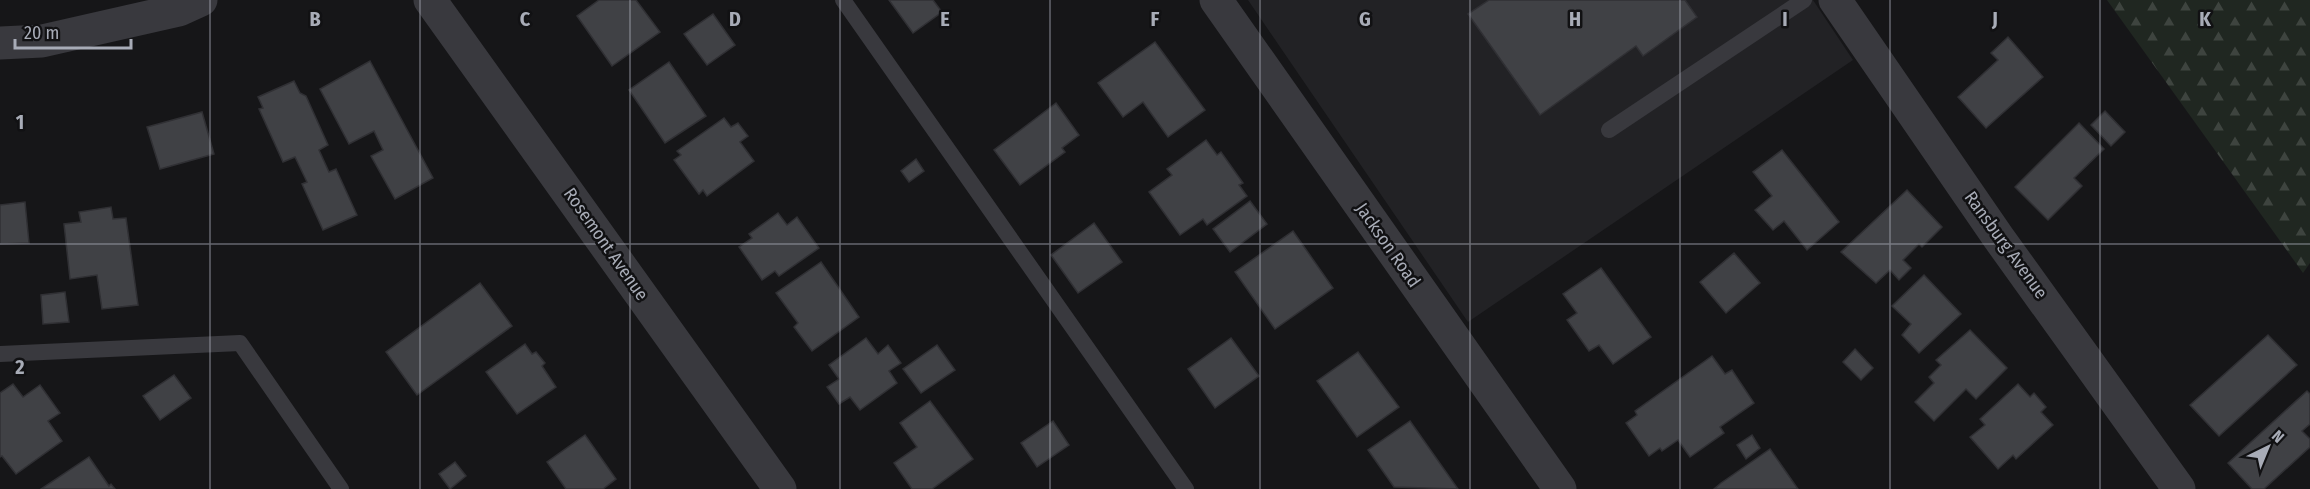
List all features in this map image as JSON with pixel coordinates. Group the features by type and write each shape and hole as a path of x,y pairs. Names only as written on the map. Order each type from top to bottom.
{"street":[{"path":"0,43 42,41 179,10 201,0"},
{"name":"Rosemont Avenue","path":"430,0 780,489"},
{"name":"Jackson Road","path":"1216,0 1560,489"},
{"name":"Ransburg Avenue","path":"1835,0 1998,237 2179,489"}],"lane":[{"path":"843,0 1186,489"},
{"path":"1609,130 1804,0"},
{"path":"0,354 240,343 341,489"}],"shaded area":[{"path":"1248,0 1813,0 1853,60 1468,322"}],"green space":[{"path":"2107,0 2310,0 2310,263 2303,273"}],"building":[{"path":"599,0 636,0 660,32 612,66 577,16"},
{"path":"889,0 933,0 942,12 913,33"},
{"path":"1489,0 1685,0 1697,17 1643,56 1636,46 1540,115 1468,14"},
{"path":"713,14 735,45 707,65 684,34"},
{"path":"2008,37 2043,77 1986,128 1958,97 1998,60 1991,53"},
{"path":"1155,42 1205,110 1168,137 1143,102 1123,117 1098,83"},
{"path":"370,61 433,178 395,199 371,156 383,150 374,131 349,144 320,89"},
{"path":"669,62 706,116 665,143 629,90"},
{"path":"294,81 300,93 306,96 328,145 319,150 329,172 336,169 357,215 323,230 302,184 307,182 295,157 283,162 259,109 263,108 258,97"},
{"path":"1056,103 1079,135 1062,148 1065,152 1020,185 994,150"},
{"path":"2105,111 2125,132 2111,146 2091,125"},
{"path":"202,112 214,154 160,169 147,127"},
{"path":"724,118 731,127 738,123 748,136 740,142 754,161 707,196 703,190 699,194 674,160 681,155 677,151"},
{"path":"2079,123 2104,149 2074,178 2082,186 2048,220 2015,187"},
{"path":"1206,140 1217,155 1221,152 1243,183 1239,185 1247,196 1207,225 1203,219 1180,235 1149,192 1172,175 1167,169"},
{"path":"1782,150 1839,222 1807,250 1784,221 1773,230 1755,210 1772,196 1753,172"},
{"path":"916,159 924,171 909,182 901,171"},
{"path":"1907,190 1942,227 1922,247 1919,244 1903,260 1911,268 1899,280 1890,270 1876,283 1841,252"},
{"path":"1250,201 1267,224 1230,252 1213,229"},
{"path":"25,202 29,243 0,244 0,205"},
{"path":"111,207 113,219 126,218 138,305 102,309 97,275 70,279 64,224 81,222 79,212"},
{"path":"778,213 787,225 797,217 819,248 779,276 775,271 762,280 739,247 752,238 749,234"},
{"path":"1094,223 1122,262 1078,293 1051,255"},
{"path":"1293,231 1333,288 1275,329 1235,272"},
{"path":"1734,253 1760,283 1726,313 1700,282"},
{"path":"821,262 859,317 812,351 794,327 798,323 776,293"},
{"path":"1601,268 1651,337 1613,364 1599,345 1589,351 1567,320 1577,313 1563,294"},
{"path":"1924,275 1961,314 1919,353 1902,335 1911,324 1892,306"},
{"path":"480,283 512,326 417,395 386,352"},
{"path":"65,292 69,322 43,324 41,295"},
{"path":"1970,330 2007,368 1976,399 1966,389 1934,421 1915,402 1934,383 1929,377 1941,365 1936,360"},
{"path":"2268,335 2297,365 2219,436 2190,405"},
{"path":"866,338 878,354 888,345 901,363 889,371 897,383 860,410 850,397 839,404 827,387 839,379 829,365"},
{"path":"1231,338 1259,376 1215,408 1188,369"},
{"path":"525,344 532,354 536,352 545,363 542,366 556,387 517,414 486,372"},
{"path":"937,345 955,370 921,393 903,369"},
{"path":"1855,349 1873,368 1861,380 1843,362"},
{"path":"1358,352 1399,407 1357,437 1317,381"},
{"path":"1712,356 1725,374 1732,370 1754,403 1720,427 1724,433 1690,457 1678,440 1662,451 1660,448 1649,456 1626,423 1637,415 1635,411"},
{"path":"174,375 191,398 160,420 143,396"},
{"path":"13,384 23,397 40,385 60,413 48,421 62,441 16,474 2,456 0,457 0,393"},
{"path":"2018,384 2030,397 2034,393 2046,407 2041,412 2053,425 2016,459 2013,455 1998,469 1970,437 1985,425 1980,419"},
{"path":"2307,391 2310,394 2310,424 2302,431 2310,439 2310,447 2264,489 2252,489 2228,463"},
{"path":"930,401 973,459 932,489 912,489 894,463 917,447 900,423"},
{"path":"1053,421 1069,445 1037,467 1021,443"},
{"path":"1410,421 1458,489 1394,487 1368,450"},
{"path":"585,435 616,479 603,489 566,489 547,462"},
{"path":"1752,435 1760,448 1746,459 1737,445"},
{"path":"1770,449 1798,489 1714,489 1721,483"},
{"path":"89,457 109,486 111,484 115,489 41,489"},
{"path":"455,462 466,476 450,489 439,474"}]}
